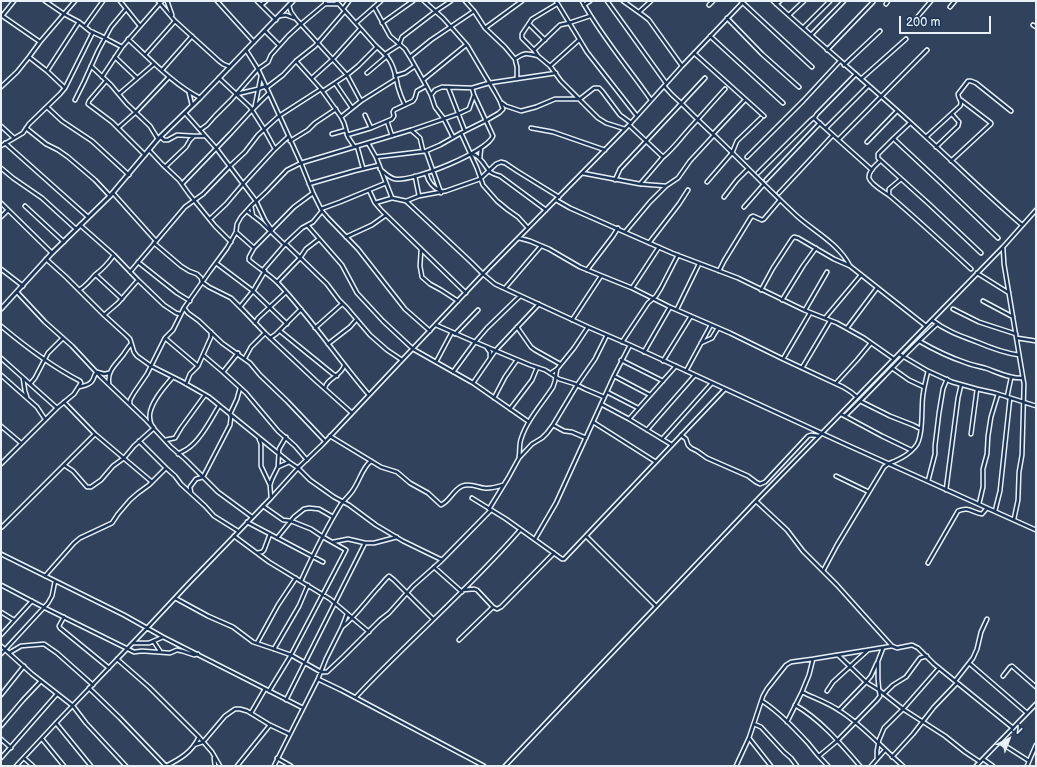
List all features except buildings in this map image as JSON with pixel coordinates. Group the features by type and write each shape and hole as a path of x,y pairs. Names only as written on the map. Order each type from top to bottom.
{"street":[{"path":"14,1 2,15 40,42"},
{"path":"46,1 64,14 85,26 87,29 122,47"},
{"path":"1,87 17,72 75,1"},
{"path":"85,26 103,1"},
{"path":"120,1 140,26"},
{"path":"167,1 172,18"},
{"path":"216,1 254,42"},
{"path":"257,1 276,20"},
{"path":"261,5 266,1"},
{"path":"2,307 46,259 112,195 160,138 294,1"},
{"path":"236,94 266,87 283,75 296,61 312,49 344,10 349,1"},
{"path":"356,23 381,1"},
{"path":"382,23 413,1"},
{"path":"376,158 425,151 440,145 487,120 503,108 467,45 452,27 424,1"},
{"path":"367,73 399,45 402,37 450,1"},
{"path":"465,1 474,11 485,28 515,59 517,79"},
{"path":"485,28 522,1"},
{"path":"582,1 608,43 651,100"},
{"path":"584,5 590,1"},
{"path":"607,1 666,83"},
{"path":"623,1 649,20 682,66"},
{"path":"640,12 652,1"},
{"path":"709,5 713,1"},
{"path":"16,766 483,274 519,238 526,234 528,228 630,124 742,1 746,7 812,68"},
{"path":"773,1 844,65 862,79 990,198 1022,225"},
{"path":"776,4 780,1"},
{"path":"789,15 804,1"},
{"path":"802,28 830,1"},
{"path":"811,35 844,1"},
{"path":"914,21 932,1"},
{"path":"950,7 956,1"},
{"path":"102,77 128,39 160,2 175,21 223,64 230,67"},
{"path":"200,130 207,126 258,69 268,62 271,55 300,24 326,2 337,2 360,29 386,55 394,68 400,94 405,105"},
{"path":"625,129 602,121 561,81 550,66 538,56 521,36 532,19 556,2 587,52 637,116"},
{"path":"827,50 873,2"},
{"path":"289,6 291,12 300,24 347,75 361,101"},
{"path":"374,7 390,36 405,50 410,57 431,95 435,107 444,119 453,138"},
{"path":"75,100 98,50 112,24 126,8"},
{"path":"410,57 431,40 474,11"},
{"path":"279,16 286,15 296,19"},
{"path":"534,50 560,25 590,16"},
{"path":"727,18 762,54 799,87"},
{"path":"145,55 175,21"},
{"path":"47,71 79,22"},
{"path":"529,24 545,40"},
{"path":"312,78 333,59 360,29"},
{"path":"265,31 280,45"},
{"path":"844,65 880,31"},
{"path":"1,146 21,134 65,88 93,32"},
{"path":"162,70 192,36"},
{"path":"710,36 783,103"},
{"path":"128,39 169,77 189,92 200,98"},
{"path":"862,79 906,39"},
{"path":"550,66 579,40"},
{"path":"423,80 467,45"},
{"path":"130,272 185,207 203,194 245,152 264,129 279,116 347,75 377,47"},
{"path":"246,50 258,69 322,210 358,249 405,309 430,331"},
{"path":"839,139 927,50"},
{"path":"515,59 525,53 538,56"},
{"path":"694,53 764,116"},
{"path":"29,57 65,88"},
{"path":"115,57 137,78"},
{"path":"296,61 312,78 336,109 348,135 355,146 363,168"},
{"path":"746,157 805,99 840,61"},
{"path":"119,94 154,64"},
{"path":"91,66 160,138 168,140 177,135 205,136"},
{"path":"341,117 361,101 415,66"},
{"path":"428,90 448,86 472,88 490,83 556,73"},
{"path":"758,173 856,74"},
{"path":"255,106 261,76"},
{"path":"118,128 136,112 169,77"},
{"path":"219,78 252,110 275,149"},
{"path":"615,180 620,169 705,78"},
{"path":"106,81 88,102 90,106 118,128 145,155"},
{"path":"951,161 991,124 958,96 968,81 976,83 1011,111"},
{"path":"335,83 352,108"},
{"path":"348,135 388,121 394,117 394,110 414,100 417,91 426,86"},
{"path":"448,86 465,131"},
{"path":"664,86 803,222 835,247 844,256 850,266"},
{"path":"826,128 868,86"},
{"path":"368,143 380,168 390,177 396,179 426,174 455,162 481,148 488,143 493,136 472,88"},
{"path":"500,101 506,106 521,111 556,99 580,100 594,88 599,88 620,115 663,158"},
{"path":"640,184 725,89"},
{"path":"431,95 434,90"},
{"path":"189,92 192,106"},
{"path":"182,184 269,93"},
{"path":"129,402 147,374 165,338 172,330 180,314 231,242 241,217 287,170 301,163 392,136 458,114 469,108 474,95"},
{"path":"926,137 960,106 961,100"},
{"path":"625,232 650,202 666,186 675,181 690,161 744,102"},
{"path":"47,107 62,121 92,141 129,175"},
{"path":"290,141 308,130 315,123 336,109"},
{"path":"867,142 897,111"},
{"path":"185,114 216,148 256,201 271,231"},
{"path":"936,147 959,124 952,114"},
{"path":"364,115 371,128"},
{"path":"815,117 815,119 872,170"},
{"path":"707,182 732,153 737,141 761,118"},
{"path":"388,121 392,136"},
{"path":"766,180 820,123"},
{"path":"910,123 878,154 878,158 981,253"},
{"path":"1,126 14,138"},
{"path":"26,128 46,144 68,157 112,195 155,242 181,266 197,274 201,278 202,282 214,290 231,298 270,338 352,413"},
{"path":"531,128 553,132 604,150"},
{"path":"332,134 346,130"},
{"path":"411,130 420,138 441,192"},
{"path":"461,133 471,153 483,184 497,201 521,219 528,228"},
{"path":"779,193 833,135"},
{"path":"165,167 186,147 194,136"},
{"path":"210,219 226,204 242,184 288,137"},
{"path":"894,138 896,142 998,238"},
{"path":"5,143 88,217"},
{"path":"480,158 481,148"},
{"path":"149,150 177,178 210,219 231,242"},
{"path":"471,153 480,158 489,171 500,176 546,210"},
{"path":"373,166 376,158"},
{"path":"880,161 869,176 871,182 889,196 971,269"},
{"path":"406,201 418,196 441,192 480,179 496,164 503,163 559,197"},
{"path":"309,184 378,165"},
{"path":"1,168 42,198 76,229"},
{"path":"380,168 392,198"},
{"path":"724,197 748,169"},
{"path":"582,173 640,184 666,186"},
{"path":"426,174 429,182 441,192"},
{"path":"415,176 418,196"},
{"path":"384,180 390,177"},
{"path":"889,196 888,193 890,189 901,179"},
{"path":"240,307 253,291 264,271 285,244 302,228 313,222 322,210 386,183"},
{"path":"744,207 764,184"},
{"path":"369,190 376,203 386,215 466,293"},
{"path":"649,243 688,190"},
{"path":"313,193 294,208 254,248 249,260 277,282 286,292 369,395"},
{"path":"376,203 392,198 406,201 492,282 520,296 1036,530"},
{"path":"556,200 570,208 618,228 678,256 738,278 782,300 847,328 894,359"},
{"path":"720,271 724,261 751,217 753,216 762,220 764,219 780,200"},
{"path":"1,203 52,253"},
{"path":"25,206 64,242"},
{"path":"251,206 253,216"},
{"path":"1,218 8,210"},
{"path":"247,210 327,284 370,336 402,360"},
{"path":"505,766 756,501 1003,247 1036,210"},
{"path":"346,237 372,225 386,215"},
{"path":"80,225 114,255 164,305 172,311 180,314"},
{"path":"308,226 342,265 357,293 383,321 413,349 473,383 529,422"},
{"path":"587,270 618,228"},
{"path":"236,232 254,248"},
{"path":"526,234 530,241"},
{"path":"761,290 794,237 850,266 926,326"},
{"path":"519,238 555,252 570,262 587,270 632,288 836,383 848,390 857,398"},
{"path":"277,282 300,258 306,249 319,239"},
{"path":"505,288 541,246"},
{"path":"632,288 659,247"},
{"path":"1003,247 1004,264 1024,384 1022,455 1019,472 1018,500 1014,519"},
{"path":"782,300 802,266 816,248"},
{"path":"421,250 420,266 422,277 430,284 458,301"},
{"path":"79,290 102,269 114,255"},
{"path":"622,342 648,303 654,299 678,256"},
{"path":"46,259 126,335 130,340 137,356 151,366 205,395 315,483 373,523 442,560"},
{"path":"138,262 177,293 190,301"},
{"path":"216,263 253,291 287,324"},
{"path":"677,309 699,264"},
{"path":"1,269 22,286"},
{"path":"805,310 827,272"},
{"path":"978,273 1009,293"},
{"path":"96,275 122,299"},
{"path":"825,318 861,275"},
{"path":"572,320 600,276"},
{"path":"104,315 122,299 138,280"},
{"path":"847,328 877,288"},
{"path":"17,292 45,322 129,402 178,454 218,492 252,517"},
{"path":"256,323 258,318 286,292"},
{"path":"453,372 487,328 520,296"},
{"path":"983,301 1013,317"},
{"path":"315,328 342,304"},
{"path":"473,383 496,351 539,304"},
{"path":"644,352 670,307"},
{"path":"184,308 222,343 245,358 325,441"},
{"path":"270,338 274,337 300,309"},
{"path":"953,309 979,322 1036,342"},
{"path":"436,362 454,333 478,310"},
{"path":"172,311 178,320"},
{"path":"783,359 810,312"},
{"path":"663,360 691,316"},
{"path":"328,344 356,320"},
{"path":"932,320 936,324 954,333 998,350 1019,356"},
{"path":"802,368 830,321"},
{"path":"845,416 936,324"},
{"path":"436,325 604,397"},
{"path":"686,371 711,325"},
{"path":"1,326 44,359 81,383 74,394 57,408 1,464"},
{"path":"517,327 531,347 560,364"},
{"path":"519,458 520,442 523,433 553,387 557,369 560,364 578,344 588,327"},
{"path":"701,343 712,338 718,328"},
{"path":"280,331 337,376"},
{"path":"186,384 190,374 198,366 211,337 211,332"},
{"path":"245,358 251,347 265,333"},
{"path":"175,598 208,616 233,627 250,640 291,656 321,672 329,671 442,560 490,509 519,458 532,444 542,438 553,425 595,358 607,335"},
{"path":"30,384 35,378 48,353 63,338"},
{"path":"165,338 198,366"},
{"path":"919,341 962,362 1004,374 1011,378 1023,378"},
{"path":"109,384 109,373 117,360 124,354 131,343"},
{"path":"836,383 871,343"},
{"path":"535,539 556,503 621,360 630,345"},
{"path":"487,347 490,352 490,359"},
{"path":"223,372 238,353"},
{"path":"899,354 928,370 961,385 998,394 1036,406"},
{"path":"203,355 251,398 278,431 286,437 307,460"},
{"path":"1,358 57,408"},
{"path":"494,398 503,380 517,360"},
{"path":"621,360 662,381"},
{"path":"325,389 325,385 337,376 343,369 344,365"},
{"path":"629,419 676,366"},
{"path":"510,408 532,380 537,368"},
{"path":"892,368 909,380 924,387"},
{"path":"551,373 557,369"},
{"path":"823,571 868,492 882,471 888,463 896,461 918,443 921,429 924,387 928,370"},
{"path":"97,372 104,374 109,373"},
{"path":"79,388 92,382 94,374 97,372"},
{"path":"1,374 27,397 46,419"},
{"path":"333,374 333,379"},
{"path":"647,430 695,375"},
{"path":"614,376 650,395"},
{"path":"154,428 150,420 150,410 165,386 173,377"},
{"path":"24,378 27,397"},
{"path":"995,511 1000,491 1011,378"},
{"path":"928,481 936,454 935,446 939,413 943,389 947,379"},
{"path":"662,439 712,383"},
{"path":"946,490 961,385"},
{"path":"191,493 190,487 196,479 203,477 230,425 230,414 240,388"},
{"path":"472,498 564,559 725,389"},
{"path":"971,434 977,389"},
{"path":"607,392 638,408"},
{"path":"979,504 983,487 983,469 988,454 988,436 991,417 998,394"},
{"path":"164,440 175,438 205,395"},
{"path":"860,401 921,429"},
{"path":"64,402 95,434 152,482"},
{"path":"601,404 672,445"},
{"path":"178,454 189,448 200,436 219,406"},
{"path":"841,414 911,450"},
{"path":"593,422 656,462"},
{"path":"553,425 564,431 572,432 586,438"},
{"path":"1,426 22,443"},
{"path":"64,465 84,484 91,487 101,480 139,441 154,428"},
{"path":"1,530 2,526 95,434"},
{"path":"681,435 686,439 691,448 707,458 748,476 760,484 765,482 808,436 819,436"},
{"path":"330,436 381,467 398,472 410,483 428,494 441,505 464,485 491,488 504,484"},
{"path":"270,486 278,467 278,454 286,437"},
{"path":"259,438 261,444 261,466 270,486 271,498"},
{"path":"139,441 176,476 181,484 214,516 238,531"},
{"path":"1,456 5,460"},
{"path":"302,581 312,557 342,502 353,490 365,468 371,461"},
{"path":"278,467 289,462"},
{"path":"46,576 74,543 80,538 112,523 130,500 166,468"},
{"path":"836,476 868,492"},
{"path":"756,501 787,530 803,551 837,585 892,646"},
{"path":"263,506 283,520 291,521 311,529 346,550 291,656 269,691"},
{"path":"277,538 297,514 309,508 319,509 333,518"},
{"path":"928,563 958,511 972,510 982,514 987,508"},
{"path":"247,522 323,562"},
{"path":"356,698 433,619 485,569 520,530"},
{"path":"257,553 264,550 270,534"},
{"path":"234,536 270,562 335,602 369,632"},
{"path":"586,536 656,606"},
{"path":"332,542 348,539 365,543 374,543 397,537"},
{"path":"286,700 365,543"},
{"path":"462,591 477,590 493,607 497,609 501,607 554,553"},
{"path":"1,554 124,615 163,637 302,708"},
{"path":"434,567 462,591"},
{"path":"342,628 362,608 389,576 433,619"},
{"path":"257,643 278,605 296,578"},
{"path":"1,654 44,608 52,596 55,581"},
{"path":"1,585 44,608 135,652 170,653 177,650 194,655 198,654"},
{"path":"274,649 299,606 308,586"},
{"path":"1,634 32,601"},
{"path":"459,640 493,607"},
{"path":"1,612 14,620"},
{"path":"274,766 318,679 331,647 342,628 347,613"},
{"path":"64,617 59,626 60,628 109,668"},
{"path":"892,757 956,682 973,658 981,632 987,619"},
{"path":"133,643 142,644 154,642 163,637"},
{"path":"154,642 161,652"},
{"path":"9,653 14,648 21,646 44,644 57,653 93,685"},
{"path":"736,766 749,738 765,692 786,665 790,662 813,660 892,646 896,648 909,645 916,646 939,668 1013,728"},
{"path":"1,646 73,706 86,723 126,766"},
{"path":"839,710 871,676 883,648"},
{"path":"827,691 833,682 868,650"},
{"path":"838,655 866,682 980,762"},
{"path":"884,694 893,685 906,677 920,658 927,656"},
{"path":"118,659 199,737 220,766"},
{"path":"787,722 802,692 813,660"},
{"path":"819,756 856,723 879,699 878,661"},
{"path":"969,663 1027,714"},
{"path":"1,695 24,666"},
{"path":"1004,676 1012,666 1036,687"},
{"path":"877,759 878,744 886,726 939,668"},
{"path":"318,679 484,766"},
{"path":"1,726 23,700 42,681"},
{"path":"89,688 166,766 182,758 199,737"},
{"path":"251,713 265,689"},
{"path":"802,692 839,710 856,723 903,766"},
{"path":"1,758 58,694"},
{"path":"762,701 787,722 828,766"},
{"path":"976,766 1036,704"},
{"path":"795,705 804,710 824,726 860,766"},
{"path":"194,745 203,742 225,716 233,710 240,709 251,713 270,725 289,734"},
{"path":"56,723 91,766"},
{"path":"754,724 761,727 797,766"},
{"path":"237,766 270,725"},
{"path":"749,738 771,766"},
{"path":"42,739 64,766"},
{"path":"1,740 11,748"},
{"path":"1000,741 1029,761"},
{"path":"1027,766 1036,745"},
{"path":"871,766 885,750"},
{"path":"214,756 215,766"},
{"path":"24,758 33,766"},
{"path":"277,758 291,766"},
{"path":"983,759 992,766"}]}
